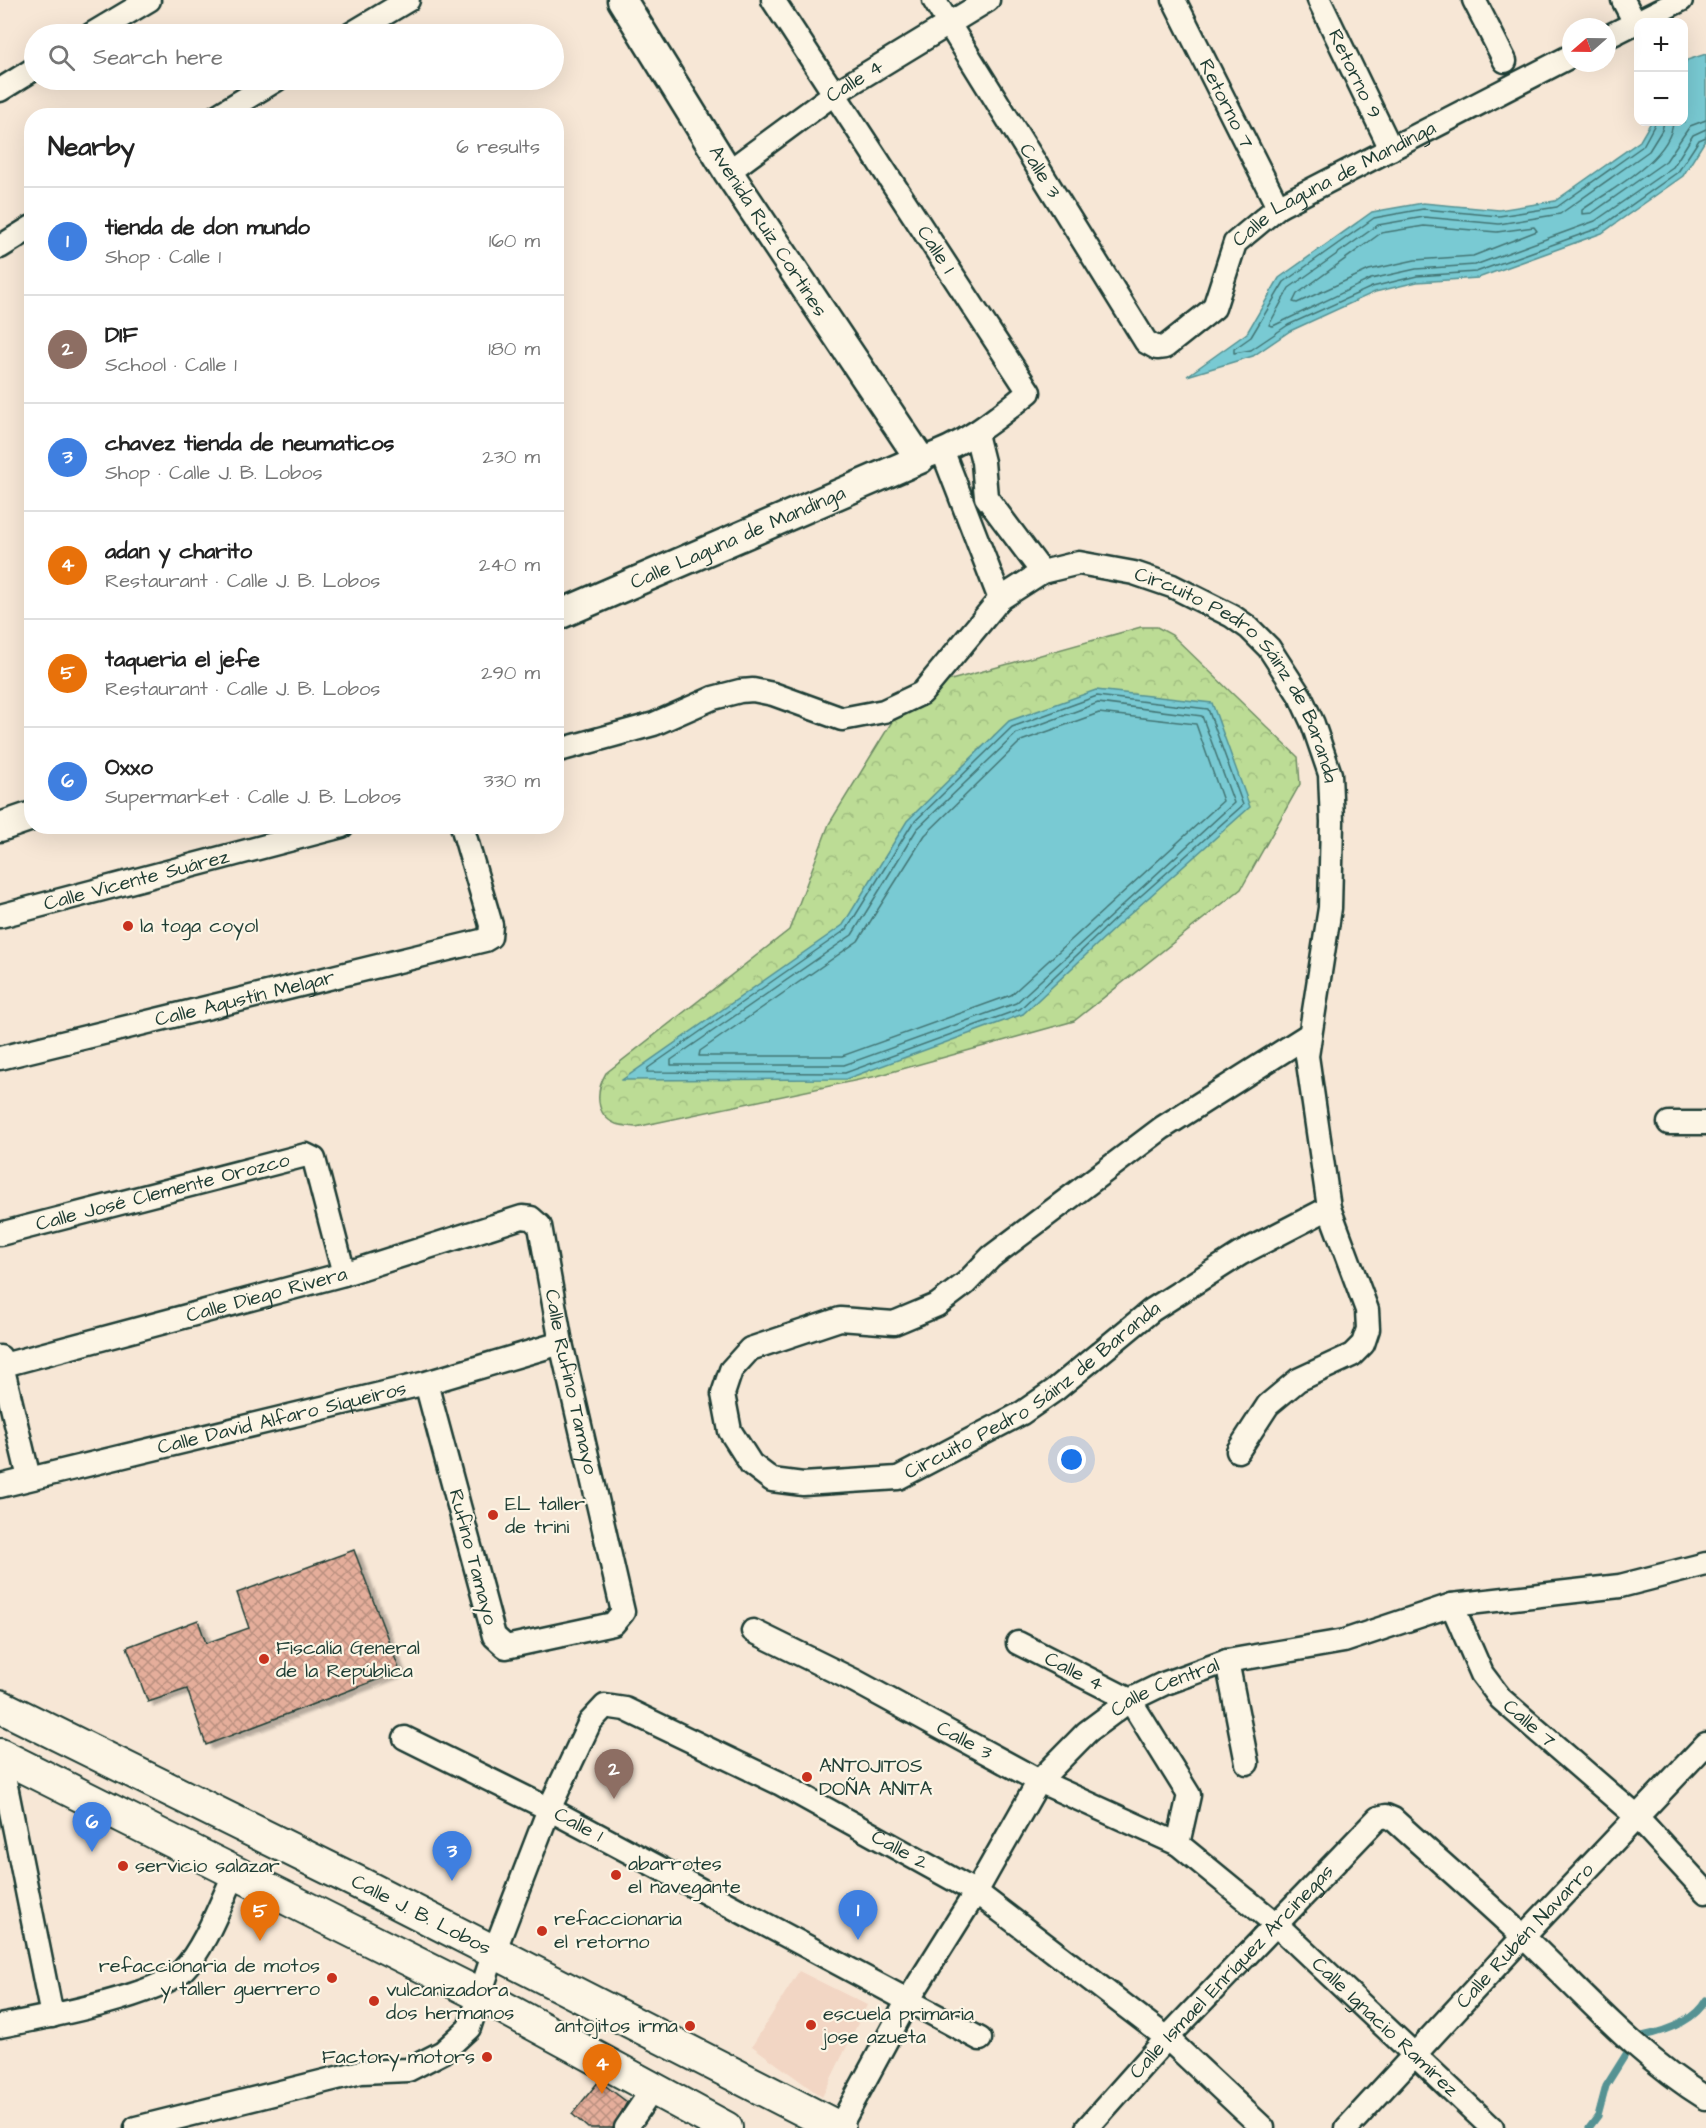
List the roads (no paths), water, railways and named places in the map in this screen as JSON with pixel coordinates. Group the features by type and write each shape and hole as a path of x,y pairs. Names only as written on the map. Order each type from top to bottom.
{"main road":[{"name":"Calle J. B. Lobos","path":"0,1706 494,1952 839,2128"},
{"path":"0,1755 482,1996 726,2128"}],"street":[{"path":"109,24 149,0"},
{"path":"368,24 408,0"},
{"name":"Avenida Ruiz Cortines","path":"622,0 728,172 932,455"},
{"name":"Calle 1","path":"773,0 1029,392 976,434 932,455"},
{"name":"Calle 3","path":"934,0 1146,342"},
{"name":"Calle 4","path":"728,172 835,93 988,0"},
{"name":"Retorno 7","path":"1174,0 1278,207"},
{"name":"Retorno 9","path":"1319,0 1391,149"},
{"path":"1474,0 1505,61"},
{"path":"1623,0 1634,19"},
{"path":"1641,18 1670,2"},
{"path":"1616,31 1634,22"},
{"name":"Calle Laguna de Mandinga","path":"1146,342 1157,348 1165,347 1214,308 1234,243 1278,207 1562,61"},
{"path":"0,90 24,75"},
{"path":"230,108 260,90"},
{"path":"0,247 24,233"},
{"path":"976,434 983,462 986,497 1042,572"},
{"path":"932,455 966,510 1000,598"},
{"name":"Calle Laguna de Mandinga","path":"564,613 932,455"},
{"path":"966,510 986,497"},
{"name":"Circuito Pedro Sáinz de Baranda","path":"564,748 654,724 707,700 740,691 753,690 773,694 842,719 884,711 922,693 1000,598 1042,572 1079,563 1134,573 1182,591 1232,616 1250,628 1269,648 1300,696 1313,724 1330,774 1332,822 1330,908 1307,1056 1329,1208 1367,1310 1368,1329 1363,1344 1352,1355 1298,1380 1268,1405 1238,1451"},
{"path":"0,827 24,819"},
{"name":"Calle Vicente Suárez","path":"0,916 312,834"},
{"name":"Calle Agustín Melgar","path":"0,1058 485,940 490,937 491,926 464,834"},
{"name":"Circuito Pedro Sáinz de Baranda","path":"1310,1034 1161,1128 991,1257 966,1283 937,1305 894,1323 840,1319 750,1349 731,1370 723,1394 730,1431 751,1464 772,1480 803,1484 898,1478 1022,1413 1055,1390 1152,1310 1240,1254 1329,1208"},
{"path":"1669,1122 1706,1123"},
{"name":"Calle José Clemente Orozco","path":"0,1234 306,1155 314,1159 344,1274"},
{"name":"Calle Diego Rivera","path":"1,1363 344,1274 522,1217 531,1218"},
{"name":"Calle Rufino Tamayo","path":"531,1218 540,1226 561,1343 622,1612 619,1619"},
{"name":"Calle David Alfaro Siqueiros","path":"0,1486 426,1383 561,1343"},
{"path":"1,1363 29,1478"},
{"name":"Rufino Tamayo","path":"426,1383 494,1636 500,1644 506,1647 613,1624 619,1619"},
{"name":"Calle Central","path":"839,2128 907,2002 976,1892 1039,1781 1087,1732 1130,1700 1163,1684 1227,1661 1344,1641 1452,1605 1620,1586 1706,1564"},
{"name":"Calle 7","path":"1452,1605 1482,1674 1501,1699 1637,1817 1706,1892"},
{"name":"Calle 3","path":"753,1631 855,1681 1039,1781 1178,1844"},
{"name":"Calle 4","path":"1018,1643 1130,1700"},
{"path":"1227,1661 1247,1763"},
{"path":"1130,1700 1189,1795 1178,1844"},
{"name":"Calle 2","path":"549,1809 590,1722 605,1706 625,1709 779,1783 976,1892 1167,2038 1263,2128"},
{"name":"Calle 1","path":"405,1738 549,1809 980,2039"},
{"name":"Calle Rubén Navarro","path":"1347,2128 1523,1936 1706,1744"},
{"path":"0,1755 52,2016"},
{"path":"136,2128 220,2118 361,2072 408,2070 443,2052 469,2028 482,1996 494,1952 549,1809"},
{"name":"Calle Ismael Enríquez Arcinegas","path":"1087,2128 1167,2038 1378,1818 1386,1816 1393,1818 1523,1936"},
{"name":"Calle Ignacio Ramírez","path":"1178,1844 1277,1925 1492,2128"},
{"path":"0,2026 52,2016 163,1985 183,1969 203,1939 235,1873"},
{"path":"1523,1936 1614,2025 1686,2086 1706,2098"},
{"path":"626,2128 652,2090"}],"water":[{"path":"1706,54 1706,139 1683,176 1602,233 1478,278 1417,282 1375,292 1290,331 1253,356 1187,376 1247,333 1279,278 1372,212 1423,203 1499,210 1555,201 1640,141 1649,126 1688,126 1688,60"},
{"path":"1096,690 1212,703 1250,807 1120,923 1023,1014 846,1079 622,1080 843,925 907,821 1009,721"}],"waterway":[{"path":"1642,2036 1670,2028 1687,2020 1701,2008 1706,2000"},
{"path":"1589,2128 1598,2116 1606,2086 1626,2054"}],"place":[{"name":"la toga coyol","path":"128,926"},
{"name":"EL taller de trini","path":"493,1515"},
{"name":"Fiscalía General de la República","path":"264,1659"},
{"name":"ANTOJITOS DOÑA ANITA","path":"807,1777"},
{"name":"DIF","path":"614,1799"},
{"name":"Oxxo","path":"92,1852"},
{"name":"servicio salazar","path":"123,1866"},
{"name":"abarrotes el navegante","path":"616,1875"},
{"name":"chavez tienda de neumaticos","path":"452,1881"},
{"name":"refaccionaria el retorno","path":"542,1931"},
{"name":"tienda de don mundo","path":"858,1940"},
{"name":"taqueria el jefe","path":"260,1941"},
{"name":"refaccionaria de motos y taller guerrero","path":"332,1978"},
{"name":"vulcanizadora dos hermanos","path":"374,2001"},
{"name":"escuela primaria jose azueta","path":"811,2025"},
{"name":"antojitos irma","path":"690,2026"},
{"name":"Factory motors","path":"487,2057"},
{"name":"adan y charito","path":"602,2094"}]}
